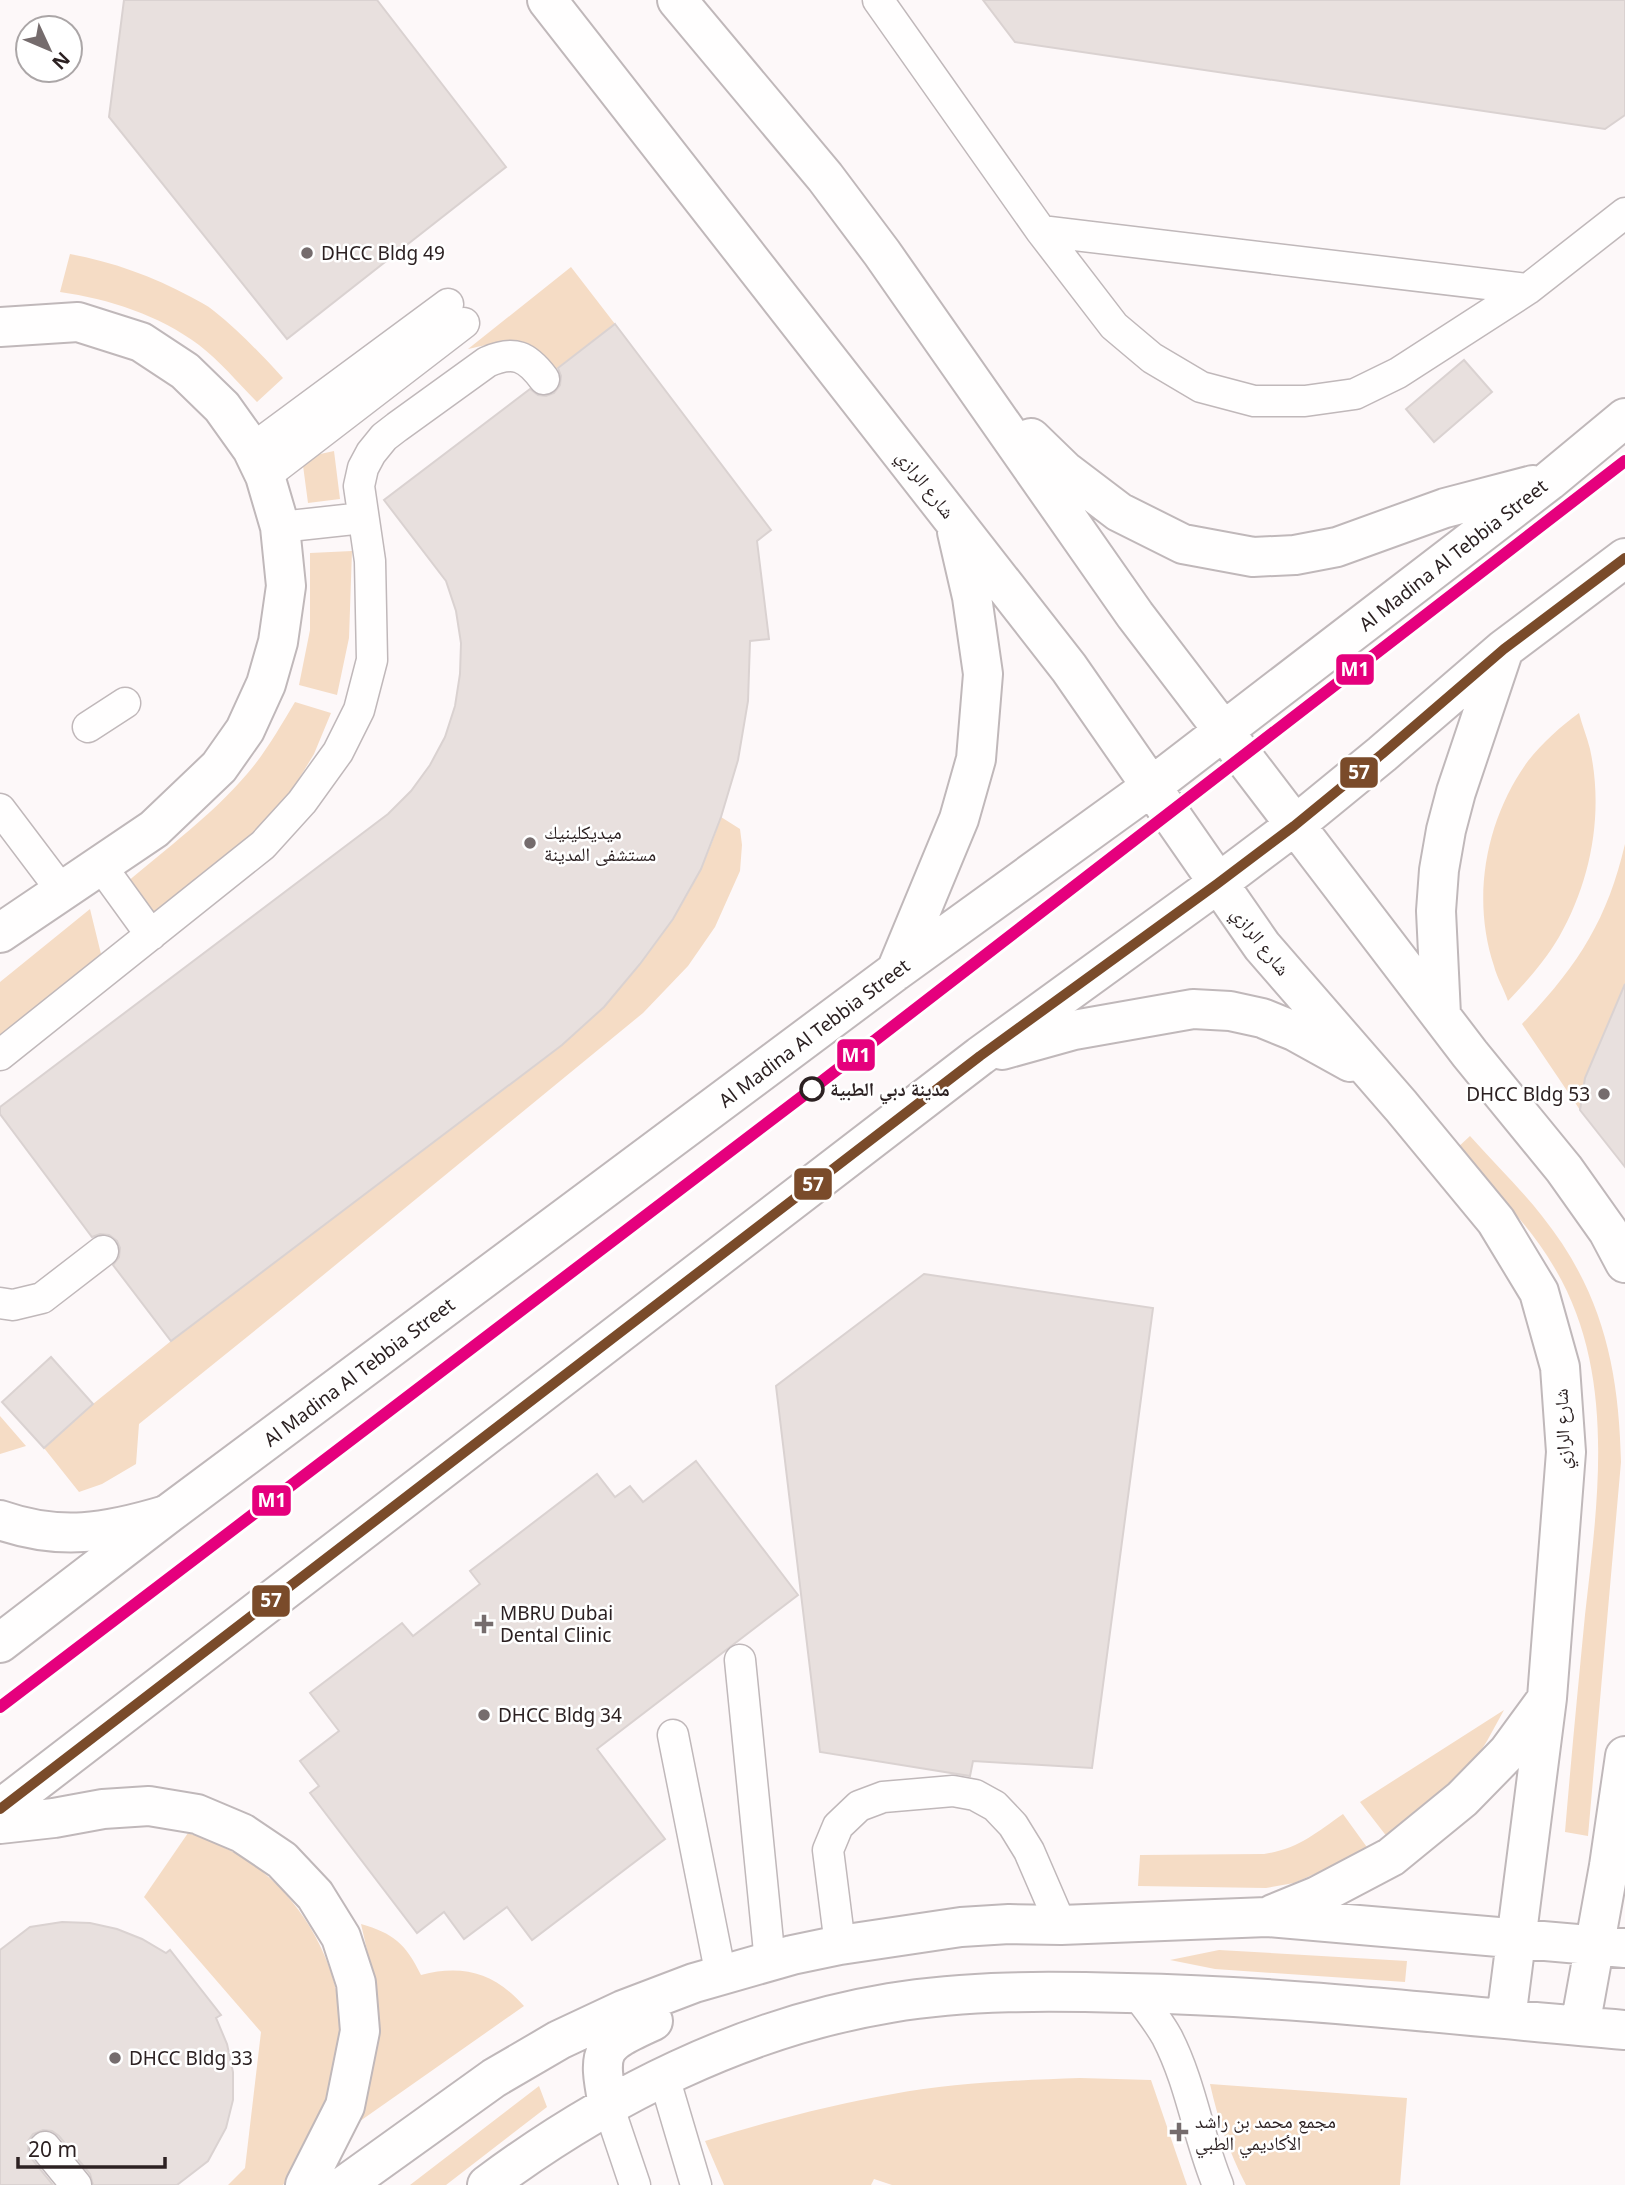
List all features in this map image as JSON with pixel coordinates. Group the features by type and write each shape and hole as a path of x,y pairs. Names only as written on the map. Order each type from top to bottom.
{"street":[{"name":"شارع الرازي","path":"547,0 1069,668 1262,946 1496,1221 1539,1292 1560,1367 1566,1452 1547,1698 1506,2019"},
{"path":"677,0 825,177 1135,615 1470,1054 1564,1169 1608,1231 1625,1263"},
{"path":"0,327 78,322 141,342 185,371 222,407 258,463 280,527 286,586 278,642 266,684 245,730 219,767 154,829 0,933"},
{"path":"973,384 1065,471 1119,512 1183,544 1253,557 1295,555 1337,547 1445,508 1549,481"},
{"name":"Al Madina Al Tebbia Street","path":"0,1643 168,1514 896,971 1152,786 1549,481 1625,418"},
{"path":"896,971 959,819 976,759 983,674 972,597 954,520"},
{"path":"0,1809 980,1056 1294,826 1504,649 1625,558"},
{"path":"1441,1015 1436,911 1439,870 1446,830 1457,792 1504,649"},
{"path":"980,1056 1074,1030 1193,1009 1262,1018 1294,1031 1372,1074"},
{"path":"0,1520 23,1528 72,1534 121,1528 168,1514"},
{"path":"1267,1917 1317,1896 1391,1857 1471,1790 1508,1752 1547,1698"},
{"path":"1580,2026 1609,1947 1609,1866 1625,1756"},
{"path":"0,1824 103,1809 149,1806 197,1814 242,1833 282,1860 315,1895 341,1937 356,1983 360,2031 345,2106 305,2185"},
{"path":"345,2185 494,2078 559,2040 623,2010 694,1983 792,1955 841,1945 961,1927 1267,1917 1609,1947"},
{"path":"608,2105 601,2070 603,2056 611,2044 623,2034 698,1996 721,1976"},
{"path":"487,2185 577,2123 664,2077 728,2049 808,2022 889,2003 981,1993 1214,1995 1625,2030"}],"lane":[{"path":"878,0 1041,231 1114,326 1152,358 1201,387 1254,401 1305,401 1355,394 1398,373 1528,289 1625,213"},
{"path":"1041,231 1528,289"},
{"path":"258,463 456,314"},
{"path":"0,1055 263,845 302,802 338,752 359,710 372,660 370,561 359,486 363,468 384,437 487,362 499,357 513,356 524,359 534,366 544,379"},
{"path":"280,527 363,518"},
{"path":"88,727 125,703"},
{"path":"0,809 62,891"},
{"path":"101,866 151,935"},
{"path":"0,1303 13,1305 42,1298 103,1251"},
{"path":"740,1660 770,1962"},
{"path":"673,1735 721,1976"},
{"path":"841,1945 828,1850 838,1826 859,1806 883,1797 953,1791 975,1795 995,1806 1013,1825 1029,1851 1061,1925"},
{"path":"1136,1993 1167,2037 1219,2185"},
{"path":"664,2077 696,2185"},
{"path":"608,2105 635,2185"},
{"path":"46,2147 76,2185"}],"shaded area":[{"path":"70,254 132,271 176,289 205,305 241,335 283,378 257,402 207,351 184,334 133,310 60,292"},
{"path":"571,267 615,324 556,369 538,352 519,343 502,342 468,349"},
{"path":"334,451 340,499 308,503 302,458"},
{"path":"352,551 349,638 337,695 299,685 310,630 310,553"},
{"path":"295,702 331,713 314,754 291,792 242,846 152,917 126,883 189,831 233,789 260,757"},
{"path":"1579,713 1590,749 1596,798 1587,870 1559,937 1508,1001 1494,966 1484,913 1487,859 1493,833 1502,808 1528,761 1552,735"},
{"path":"721,817 740,829 740,871 715,927 688,966 643,1013 139,1424 136,1464 102,1484 79,1492 44,1448 171,1341 604,1007 645,958 681,906 704,862"},
{"path":"1625,844 1625,1018 1580,1110 1522,1024 1559,983 1587,942 1609,897"},
{"path":"90,909 101,954 0,1037 0,982"},
{"path":"1470,1136 1534,1206 1563,1244 1593,1302 1611,1363 1621,1462 1588,1836 1565,1832 1598,1482 1595,1393 1587,1350 1574,1307 1544,1251 1508,1205 1456,1149"},
{"path":"0,1416 26,1446 0,1454"},
{"path":"1504,1710 1468,1771 1391,1842 1360,1802"},
{"path":"1343,1814 1369,1850 1294,1883 1266,1888 1138,1886 1140,1855 1276,1852 1306,1839"},
{"path":"188,1833 215,1843 245,1859 284,1892 314,1933 333,1980 343,2037 337,2073 319,2120 283,2185 228,2185 245,2168 261,2032 144,1897"},
{"path":"361,1924 382,1931 397,1941 410,1955 421,1975 451,1971 477,1974 502,1986 524,2006 353,2126 370,1963"},
{"path":"1219,1950 1407,1961 1405,1982 1215,1969 1170,1960"},
{"path":"1080,2078 1151,2080 1187,2185 892,2185 874,2179 871,2185 724,2185 705,2141 845,2103 916,2090 1010,2081"},
{"path":"1210,2084 1407,2098 1400,2185 1246,2185 1225,2136"},
{"path":"539,2086 547,2107 446,2185 410,2185"}],"building":[{"name":"DHCC Bldg 49","path":"124,0 377,0 506,167 287,339 109,117"},
{"path":"983,0 1625,0 1625,115 1605,129 1015,42"},
{"name":"ميديكلينيك مستشفى المدينة","path":"615,324 771,530 757,541 769,639 750,641 748,701 738,760 721,817 701,869 673,919 640,964 604,1007 562,1045 171,1341 113,1265 119,1257 120,1248 117,1241 109,1235 92,1237 0,1114 0,1107 388,814 411,791 430,765 445,737 455,706 461,643 456,611 446,581 384,500 530,389 538,395 554,393 560,385 558,368"},
{"path":"1464,360 1492,392 1434,442 1406,409"},
{"name":"DHCC Bldg 53","path":"1625,984 1625,1167 1580,1110 1585,1078"},
{"path":"924,1274 1153,1308 1092,1768 973,1761 970,1776 820,1752 776,1386"},
{"path":"51,1357 93,1404 44,1448 2,1402"},
{"name":"DHCC Bldg 34","path":"696,1461 798,1595 597,1749 665,1839 532,1940 507,1907 464,1939 444,1912 417,1933 310,1793 319,1786 300,1761 339,1731 310,1693 402,1623 413,1636 480,1584 470,1571 597,1474 615,1497 630,1486 643,1502"},
{"name":"DHCC Bldg 33","path":"62,1922 90,1923 117,1929 166,1953 170,1950 221,2015 216,2018 227,2044 233,2072 233,2100 226,2128 208,2161 177,2185 93,2185 90,2174 59,2136 52,2131 43,2130 33,2134 28,2141 28,2150 31,2158 53,2185 0,2185 0,1950 30,1927"}],"transit line":[{"name":"M1","path":"0,1707 812,1089 1625,461"},
{"name":"57","path":"0,1809 980,1056 1294,826 1504,649 1625,558"}],"place":[{"name":"DHCC Bldg 49","path":"307,253"},
{"name":"ميديكلينيك مستشفى المدينة","path":"530,843"},
{"name":"مدينة دبي الطبية","path":"812,1089"},
{"name":"DHCC Bldg 53","path":"1604,1094"},
{"name":"MBRU Dubai Dental Clinic","path":"484,1624"},
{"name":"DHCC Bldg 34","path":"484,1715"},
{"name":"DHCC Bldg 33","path":"115,2058"},
{"name":"مجمع محمد بن راشد الأكاديمي الطبي","path":"1179,2132"}]}
